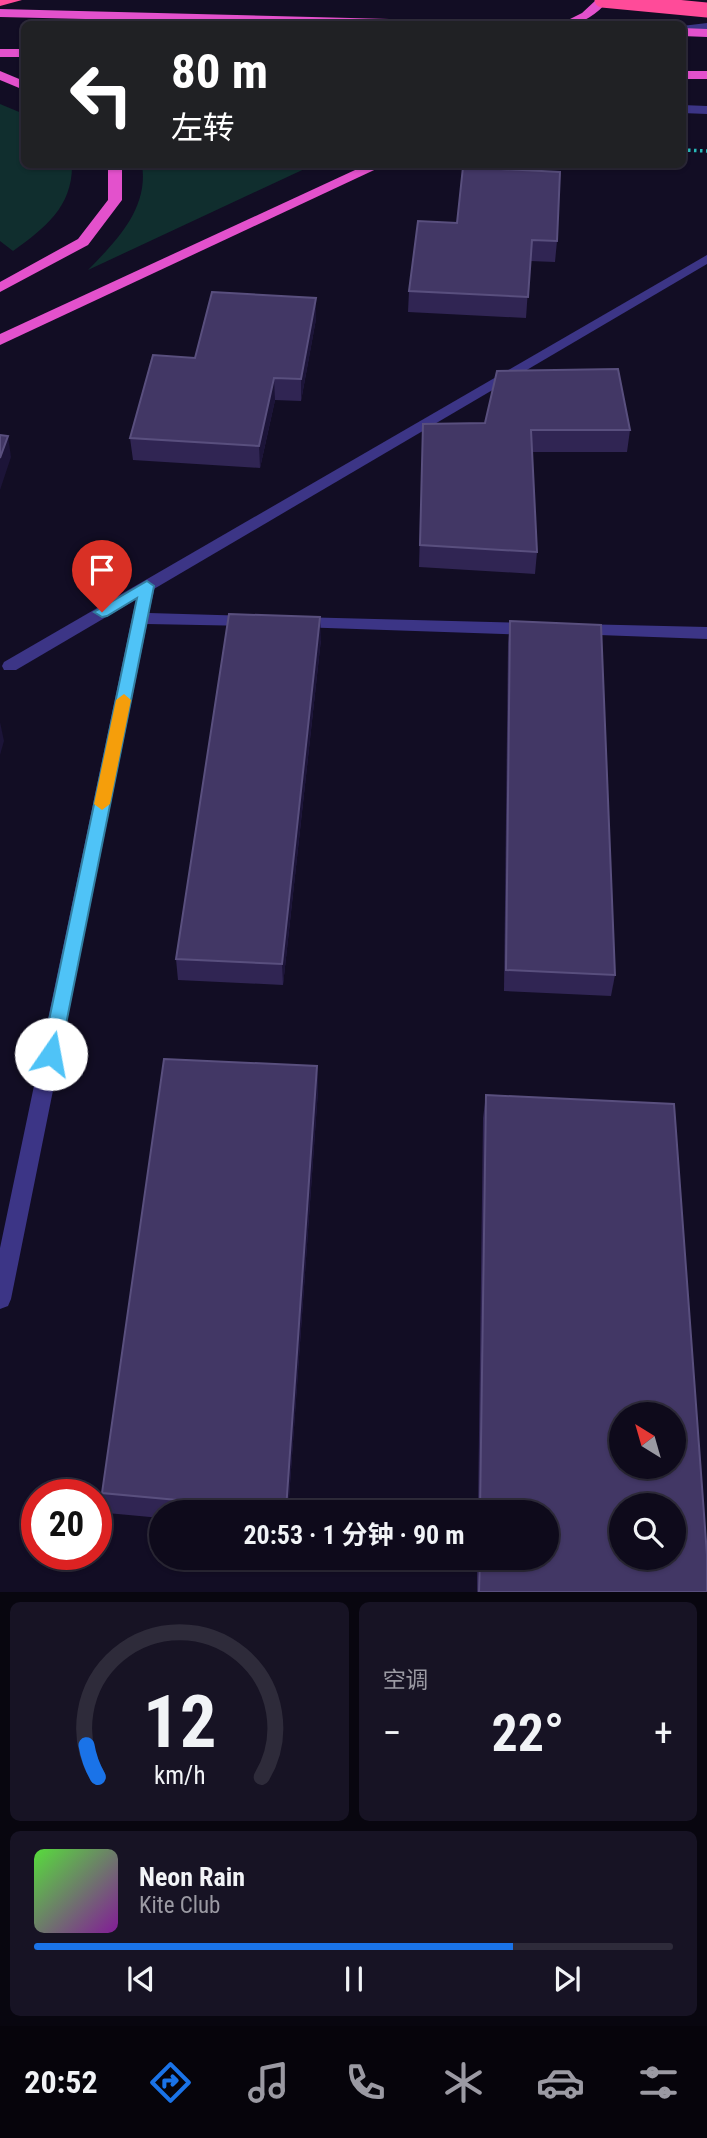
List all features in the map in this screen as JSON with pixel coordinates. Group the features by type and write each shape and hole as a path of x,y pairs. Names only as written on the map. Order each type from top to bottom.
{"highway":[{"path":"0,2 15,0"},
{"path":"574,21 586,16 603,0 707,10"},
{"path":"0,13 319,21"},
{"path":"686,31 707,33"},
{"path":"0,53 21,53"},
{"path":"0,75 21,85"},
{"path":"686,75 707,75"},
{"path":"0,288 83,242 115,200 116,168"},
{"path":"0,340 371,168"}],"street":[{"path":"686,30 707,26"},
{"path":"686,109 707,110"},
{"path":"10,666 707,259"},
{"path":"0,1299 147,586"},
{"path":"140,618 707,633"}],"path":[{"path":"686,150 707,151"}],"green space":[{"path":"0,104 21,113 21,168 72,168 71,180 62,205 46,225 13,251 0,241"},
{"path":"142,168 307,168 88,270 128,224 140,196"}],"building":[{"path":"463,168 560,172 557,241 532,240 528,297 409,291 418,221 457,223"},
{"path":"212,292 316,298 301,379 274,378 259,446 130,438 153,355 195,358"},
{"path":"618,369 630,430 531,430 537,552 420,545 423,424 485,423 497,371"},
{"path":"0,435 8,436 0,458"},
{"path":"229,614 320,617 282,964 176,959"},
{"path":"510,621 601,625 615,975 506,970"},
{"path":"164,1059 317,1066 287,1500 178,1500 112,1494 112,1479 104,1479"},
{"path":"486,1095 674,1104 707,1555 707,1592 479,1592 480,1570 559,1570 559,1500 480,1500"}],"slow traffic":[{"path":"102,804 124,700"}],"route":[{"path":"51,1054 147,586 102,612"}]}
